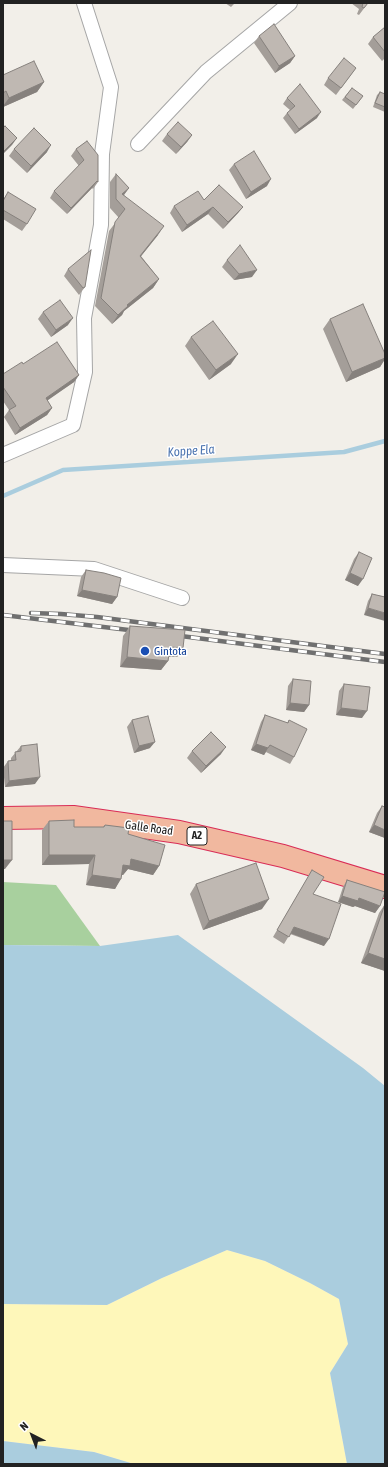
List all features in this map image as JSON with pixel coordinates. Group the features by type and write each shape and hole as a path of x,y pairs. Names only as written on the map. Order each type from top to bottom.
{"highway":[{"name":"Galle Road","path":"3,818 73,817 179,832 283,856 385,887"}],"street":[{"path":"3,455 73,425 85,372 84,318 101,225 102,154 112,87 84,3"},
{"path":"138,144 206,72 290,3"},
{"path":"3,565 94,569 182,598"}],"green space":[{"path":"3,882 56,885 100,946 3,945"}],"sand":[{"path":"227,1250 265,1261 339,1299 348,1344 330,1373 347,1464 134,1464 94,1452 3,1441 3,1304 107,1305 162,1278"}],"water":[{"path":"178,935 363,1068 385,1086 385,1464 347,1464 330,1373 348,1344 339,1299 265,1261 227,1250 162,1278 107,1305 3,1304 3,945 100,946"},
{"path":"3,1441 94,1452 134,1464 3,1464"}],"building":[{"path":"363,3 368,3 364,8 362,7"},
{"path":"274,24 295,56 279,66 259,36"},
{"path":"385,27 385,52 373,37"},
{"path":"344,58 356,68 341,88 328,78"},
{"path":"34,61 44,82 9,98 6,91 3,93 3,75"},
{"path":"300,84 321,112 299,129 287,113 295,106 287,98"},
{"path":"352,88 363,96 356,105 345,97"},
{"path":"380,92 385,94 385,107 375,103"},
{"path":"178,122 192,135 181,147 167,134"},
{"path":"5,126 17,138 3,152 3,128"},
{"path":"34,128 51,145 31,166 14,149"},
{"path":"87,141 98,155 98,182 97,181 71,208 54,191 84,160 76,149"},
{"path":"254,151 271,179 251,192 234,164"},
{"path":"116,174 129,188 122,194 164,226 140,256 159,279 127,305 128,306 118,315 101,298 115,222 125,209 116,199"},
{"path":"219,185 243,207 228,222 213,207 187,225 174,206 198,191 204,200"},
{"path":"8,192 36,209 27,224 3,210 3,201"},
{"path":"240,245 257,270 239,274 227,260"},
{"path":"91,250 85,287 83,288 68,269"},
{"path":"60,300 73,318 56,330 43,312"},
{"path":"363,304 385,354 385,358 352,372 330,319"},
{"path":"213,321 238,354 216,370 191,337"},
{"path":"57,342 79,375 46,398 52,408 20,428 9,410 16,406 3,387 3,374 22,362 23,364"},
{"path":"359,552 372,558 363,579 350,573"},
{"path":"86,570 121,578 117,597 82,590"},
{"path":"372,594 385,597 385,613 368,608"},
{"path":"130,626 185,630 183,648 170,647 168,661 127,657"},
{"path":"293,679 311,681 309,705 290,703"},
{"path":"344,684 370,687 367,711 341,708"},
{"path":"265,715 288,723 289,720 307,729 294,757 270,745 268,748 256,744"},
{"path":"148,716 155,742 139,746 132,720"},
{"path":"211,732 226,747 206,766 192,751"},
{"path":"37,744 40,777 9,781 8,761 16,760 15,752 21,751 21,746"},
{"path":"382,806 385,807 385,830 374,825"},
{"path":"74,820 74,827 104,827 105,825 129,828 128,834 165,845 159,866 131,859 130,866 123,865 121,879 92,875 95,855 49,855 49,821"},
{"path":"3,821 12,821 12,860 3,860"},
{"path":"256,863 269,899 209,921 196,884"},
{"path":"312,870 324,877 313,894 341,904 329,939 294,927 289,937 277,930"},
{"path":"347,880 385,892 380,906 359,898 358,901 342,896"},
{"path":"385,904 385,959 368,953"}],"waterway":[{"name":"Koppe Ela","path":"3,496 63,470 344,452 385,441"}],"railway":[{"path":"31,613 97,617 385,654"},
{"path":"3,615 137,631"},
{"path":"173,635 385,662"}],"place":[{"name":"Gintota","path":"145,651"}]}
